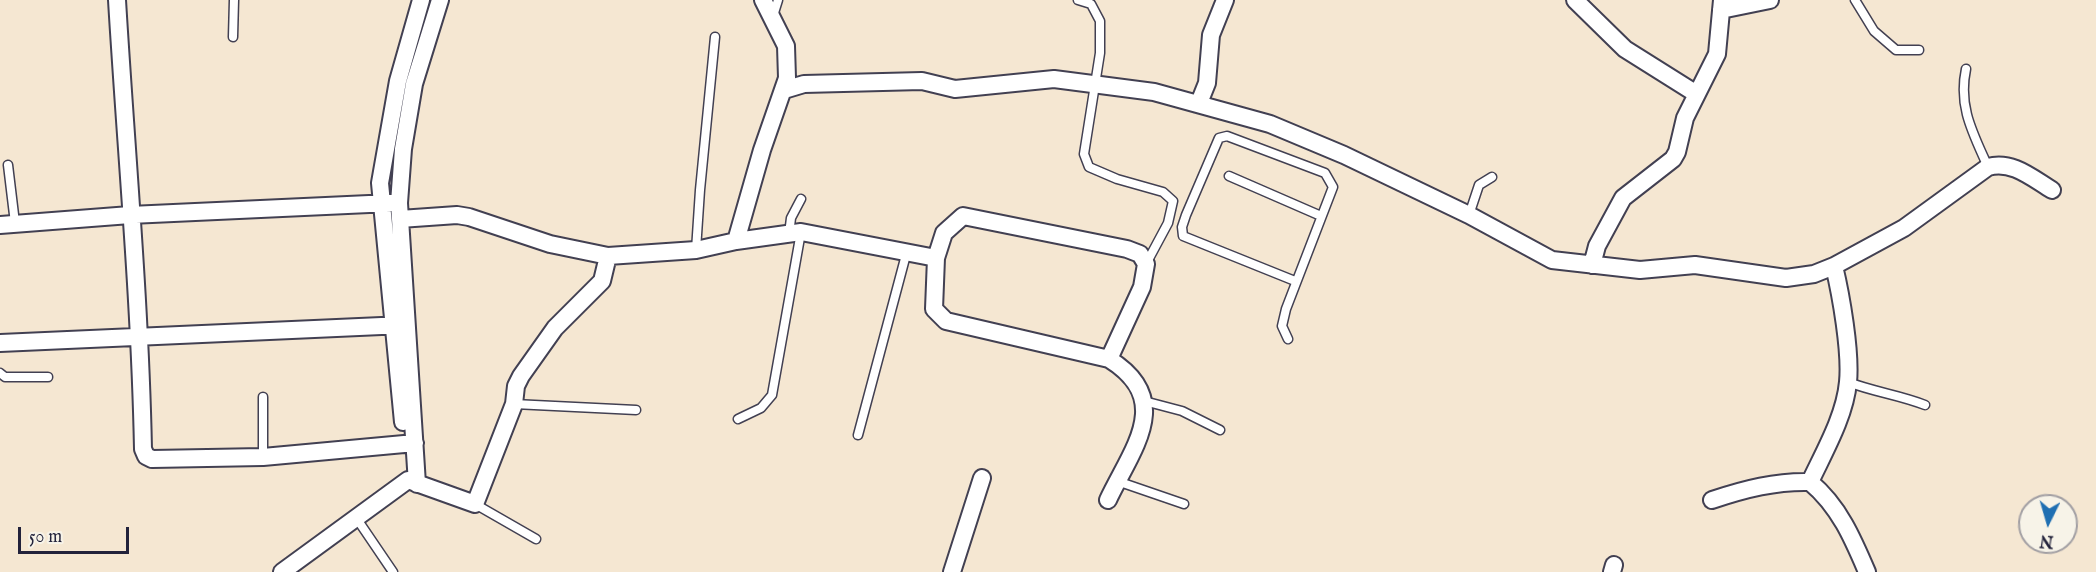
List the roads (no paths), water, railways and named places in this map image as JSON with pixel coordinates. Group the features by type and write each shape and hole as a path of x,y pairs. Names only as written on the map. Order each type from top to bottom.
{"street":[{"path":"117,0 130,215 141,338 143,449 146,456 152,459 263,457 410,443"},
{"path":"412,482 400,326 380,202 382,166 406,82 421,0"},
{"path":"400,326 400,211 406,82 440,0"},
{"path":"736,241 762,150 784,90 788,62 786,46 763,0"},
{"path":"1199,103 1207,83 1210,35 1225,0"},
{"path":"1575,0 1625,49 1695,93"},
{"path":"1592,265 1597,246 1623,198 1673,159 1677,152 1685,118 1695,93 1717,54 1721,5 1770,0"},
{"path":"784,90 804,84 922,81 955,89 1054,79 1154,92 1270,124 1344,155 1469,215 1551,260 1650,270 1695,265 1786,278 1814,274 1834,266 1904,228 1988,167 1998,164 2012,166 2052,190"},
{"path":"8,224 380,202 400,211 469,217 550,244 609,256 696,250 736,241 795,233 907,251 936,258"},
{"path":"1108,500 1140,434 1146,416 1144,401 1124,368 1109,359 946,321 934,309 936,258 944,233 963,216 1127,249 1140,254 1146,264 1142,287 1109,359"},
{"path":"412,482 476,504 514,404 516,386 521,376 555,328 602,280 609,256"},
{"path":"1810,482 1841,409 1848,382 1841,294 1834,266"},
{"path":"0,343 400,326"},
{"path":"952,572 982,478"},
{"path":"1712,500 1750,488 1790,481 1810,482 1834,508 1852,536 1867,572"},
{"path":"282,572 412,482"}],"lane":[{"path":"233,37 234,0"},
{"path":"773,17 778,0"},
{"path":"1078,0 1091,4 1100,21 1096,83 1084,154 1089,167 1116,179 1163,192 1173,201 1192,201"},
{"path":"1855,0 1874,31 1896,50 1919,51"},
{"path":"696,250 716,37"},
{"path":"1966,69 1961,90 1966,113 1988,167"},
{"path":"1288,339 1282,326 1295,280 1334,187 1325,172 1227,136 1220,138 1182,227 1183,236 1295,280"},
{"path":"8,165 8,224"},
{"path":"1229,176 1321,216"},
{"path":"1469,215 1479,184 1492,177"},
{"path":"738,418 761,408 772,395 795,233 791,218 801,199"},
{"path":"1146,264 1168,223 1173,201"},
{"path":"858,435 907,251"},
{"path":"0,373 5,377 48,377"},
{"path":"1848,382 1879,394 1906,397 1925,405"},
{"path":"263,397 263,457"},
{"path":"1144,401 1182,411 1220,430"},
{"path":"514,404 636,410"},
{"path":"1117,481 1184,504"},
{"path":"476,504 536,539"},
{"path":"357,519 393,572"}]}
